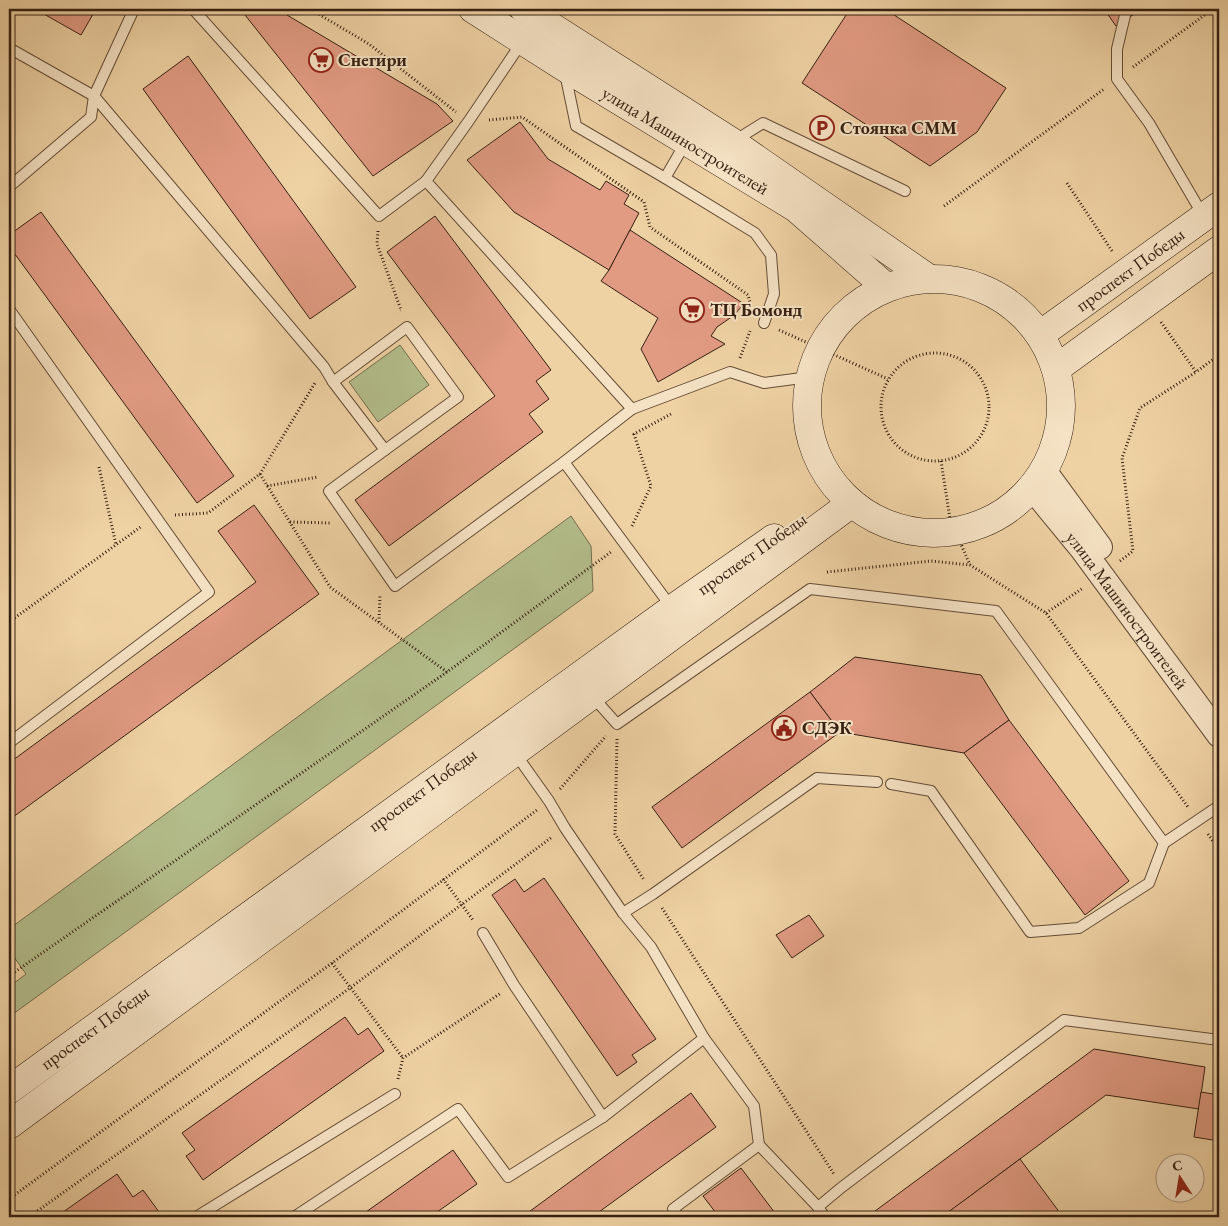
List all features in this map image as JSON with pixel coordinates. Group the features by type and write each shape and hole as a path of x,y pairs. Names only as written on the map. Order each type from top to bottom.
{"main road":[{"name":"улица Машиностроителей","path":"473,9 686,142 721,149 796,208 886,287"},
{"path":"524,9 721,149 928,278"},
{"name":"проспект Победы","path":"1041,334 1212,211"},
{"path":"1057,368 1219,250"},
{"path":"928,278 972,283 1010,302 1041,334 1057,368 1063,405 1057,443 1038,479 1005,512 972,528 936,534 900,530 867,516 846,498 817,458 806,418 809,377 824,340 851,308 886,287 928,278"},
{"path":"9,1125 508,743 592,695 846,498"},
{"name":"проспект Победы","path":"9,1090 508,743 673,609 846,498"}],"street":[{"name":"улица Машиностроителей","path":"1038,479 1082,549 1108,571 1219,735"},
{"path":"1108,571 1219,710"}],"lane":[{"path":"9,187 91,117 94,96 134,9"},
{"path":"193,9 379,216 426,181 523,40"},
{"path":"1129,9 1126,11 1117,49 1117,79 1212,211"},
{"path":"9,48 94,96 324,367 333,382 385,450"},
{"path":"564,67 576,126 755,233 771,255 774,294 760,321"},
{"path":"721,149 763,122 905,191"},
{"path":"665,178 686,142"},
{"path":"426,181 632,409"},
{"path":"9,310 210,592 9,743"},
{"path":"333,382 406,327 458,397 329,491 396,586 564,462 632,409 730,372 764,383 809,377"},
{"path":"564,462 673,609"},
{"path":"592,695 617,724 810,589 996,611 1164,843"},
{"path":"508,743 549,801 565,828 651,947 704,1038 754,1106 759,1145 825,1217"},
{"path":"624,912 653,894 817,778 877,782"},
{"path":"892,784 931,791 1030,932 1079,928 1149,883 1164,843 1219,806"},
{"path":"482,933 514,985 603,1117"},
{"path":"818,1208 842,1187 1064,1020 1219,1040"},
{"path":"294,1217 458,1109 508,1177 603,1117 704,1038"},
{"path":"202,1216 395,1094"},
{"path":"679,1217 673,1209 759,1145"}],"path":[{"path":"310,9 369,44 468,122 522,117 644,202 650,227 748,294 760,321 888,379"},
{"path":"944,206 1213,9"},
{"path":"379,216 377,244 401,310 394,316"},
{"path":"733,374 760,321"},
{"path":"936,352 963,360 982,379 990,405 984,431 967,452 942,461 912,456 889,437 880,408 888,379 908,359 936,352"},
{"path":"9,622 156,516 208,513 260,474 324,367"},
{"path":"1046,613 1108,571 1133,551 1122,458 1140,408 1196,372"},
{"path":"9,976 447,672 624,543 651,486 634,434 677,411"},
{"path":"97,460 116,545"},
{"path":"942,461 950,519 970,565"},
{"path":"267,486 357,471"},
{"path":"260,474 330,587 447,672"},
{"path":"289,522 352,524"},
{"path":"9,1199 332,963 549,801 617,724"},
{"path":"617,724 615,834 842,1187"},
{"path":"29,1217 350,988 565,828"},
{"path":"443,879 482,933"},
{"path":"332,963 403,1058"},
{"path":"395,1094 403,1058 514,985"}],"green space":[{"path":"400,345 429,385 378,422 349,382"},
{"path":"571,516 591,546 593,591 9,1017 9,987 26,974 9,950 9,929"}],"building":[{"path":"35,9 96,9 81,35"},
{"name":"Снегири","path":"242,9 293,9 287,15 437,104 453,121 373,176"},
{"path":"850,9 885,9 1006,88 977,132 930,166 802,83"},
{"path":"1104,9 1142,9 1116,26"},
{"path":"188,56 356,287 310,319 143,89"},
{"path":"520,122 548,159 600,190 606,181 629,195 624,204 639,213 609,270 514,212 467,160"},
{"path":"41,212 234,476 197,503 9,246 9,235"},
{"path":"435,216 551,370 536,381 549,399 529,414 543,432 389,546 355,500 495,396 387,252"},
{"name":"ТЦ Бомонд","path":"630,230 744,304 733,316 717,327 711,336 725,344 658,382 641,349 658,318 601,281 609,270"},
{"path":"254,505 319,594 9,820 9,763 256,582 218,531"},
{"path":"855,657 981,675 1009,720 964,753 840,732 810,692"},
{"path":"810,692 840,732 682,848 652,807"},
{"path":"1009,720 1129,881 1085,915 964,753"},
{"path":"544,878 656,1039 632,1055 637,1062 617,1076 492,895 515,879 524,892"},
{"path":"809,915 824,936 792,958 776,935"},
{"path":"345,1017 358,1035 368,1028 384,1051 203,1180 186,1156 195,1150 182,1133"},
{"path":"1094,1049 1205,1067 1199,1109 1106,1095 942,1217 867,1217"},
{"path":"1201,1092 1219,1095 1219,1141 1194,1137"},
{"path":"691,1093 716,1127 592,1217 522,1217"},
{"path":"453,1150 477,1184 430,1217 359,1217"},
{"path":"1020,1159 1063,1217 943,1216"},
{"path":"741,1168 778,1217 719,1217 703,1196"},
{"path":"117,1174 133,1197 143,1190 162,1216 56,1217"}],"place":[{"name":"Снегири","path":"321,60"},
{"name":"Стоянка СММ","path":"822,128"},
{"name":"ТЦ Бомонд","path":"692,310"},
{"name":"СДЭК","path":"784,728"}]}
